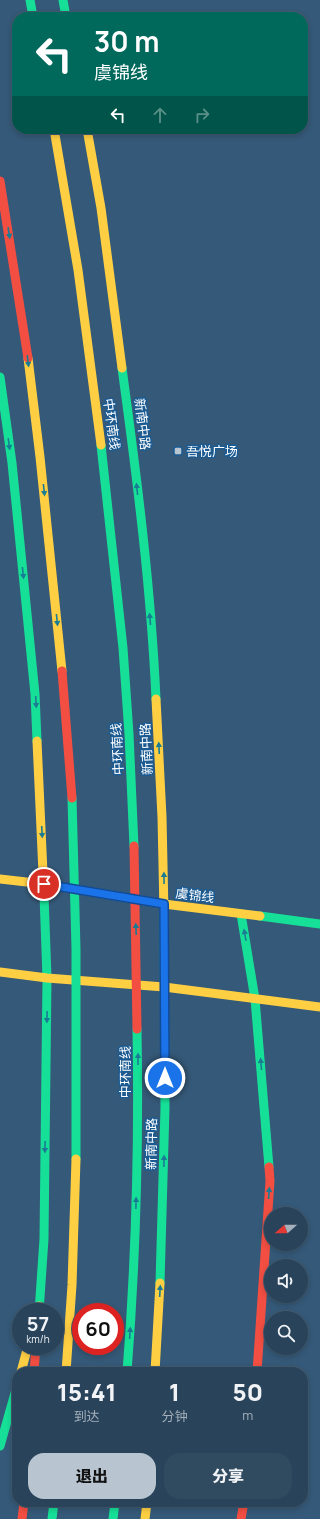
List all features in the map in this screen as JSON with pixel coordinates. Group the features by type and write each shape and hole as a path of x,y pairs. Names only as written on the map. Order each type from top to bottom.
{"main road":[{"path":"30,0 32,12"},
{"path":"63,0 65,12"},
{"name":"中环南线","path":"55,134 70,217 102,449 116,572 127,693 137,942 138,1099 136,1245 127,1367"},
{"name":"新南中路","path":"88,134 101,208 134,458 146,567 156,690 162,817 164,904 165,1108 162,1239 155,1367"},
{"path":"0,181 25,335 41,462 64,693 73,824 77,1102 74,1242 66,1367"},
{"path":"0,377 12,463 35,694 44,884 47,978 44,1239 39,1303"},
{"name":"虞锦线","path":"0,878 164,904 320,924"},
{"path":"241,914 255,999 270,1181 257,1367"},
{"path":"0,972 47,978 164,987 320,1007"},
{"path":"22,1367 26,1355"},
{"path":"34,1367 35,1355"},
{"path":"0,1446 12,1404"},
{"path":"22,1519 23,1507"},
{"path":"52,1519 53,1507"},
{"path":"113,1519 114,1507"},
{"path":"145,1519 146,1507"},
{"path":"242,1519 243,1507"}],"traffic: fast":[{"path":"30,0 32,12"},
{"path":"63,0 65,12"},
{"path":"122,368 147,574 156,699"},
{"path":"0,377 12,463 35,694 37,741"},
{"path":"101,445 123,648 129,734 134,846"},
{"path":"72,798 76,949 76,1159"},
{"path":"40,1303 44,1239 47,978 44,895"},
{"path":"160,1283 165,1108 164,913"},
{"path":"241,914 255,999 269,1167"},
{"path":"260,916 320,924"},
{"path":"127,1367 133,1286 136,1200 138,1115 137,1029"},
{"path":"0,1446 12,1404"},
{"path":"52,1519 53,1507"},
{"path":"113,1519 114,1507"}],"traffic: slow":[{"path":"55,134 78,270 101,445"},
{"path":"88,134 101,208 122,368"},
{"path":"28,358 40,457 62,671"},
{"path":"156,699 162,817 164,913"},
{"path":"37,741 44,895"},
{"path":"0,879 44,884 164,904 260,916"},
{"path":"0,972 47,978 164,987 320,1007"},
{"path":"66,1367 72,1285 76,1159"},
{"path":"155,1367 160,1283"},
{"path":"22,1367 26,1355"},
{"path":"145,1519 146,1507"}],"traffic: jam":[{"path":"0,181 28,358"},
{"path":"62,671 72,798"},
{"path":"134,846 137,1029"},
{"path":"257,1367 270,1181 269,1167"},
{"path":"34,1367 35,1355"},
{"path":"22,1519 23,1507"},
{"path":"241,1519 243,1507"}],"place":[{"name":"吾悦广场","path":"178,451"}],"route":[{"path":"44,884 164,904 165,1078"}]}
